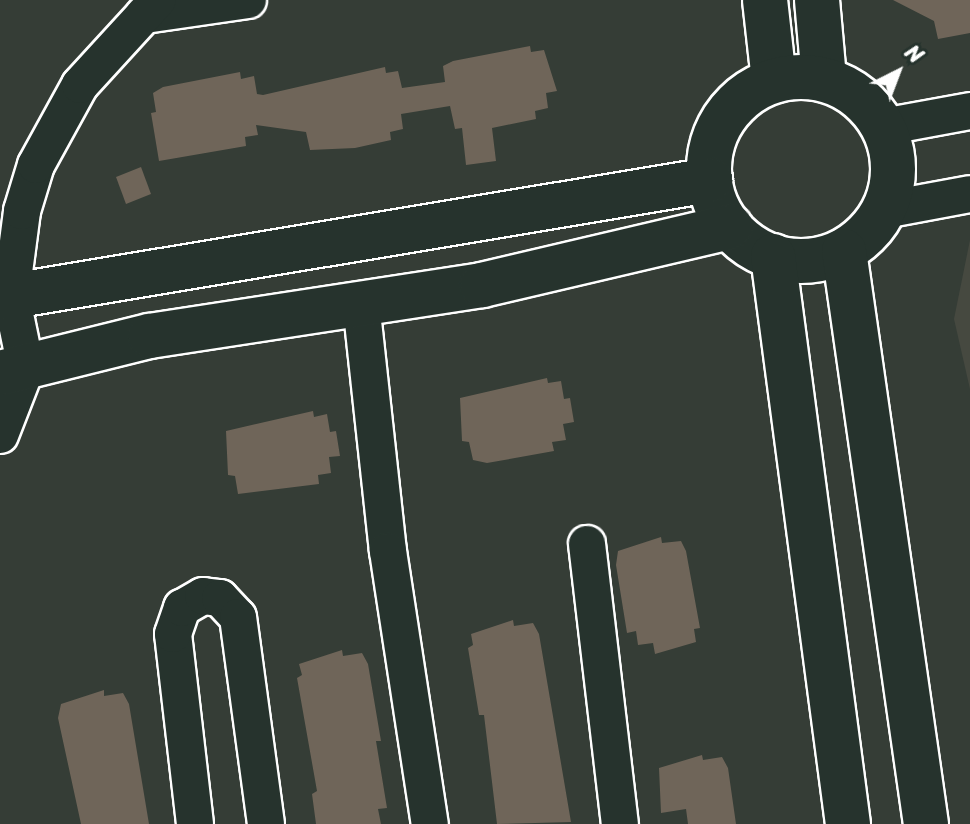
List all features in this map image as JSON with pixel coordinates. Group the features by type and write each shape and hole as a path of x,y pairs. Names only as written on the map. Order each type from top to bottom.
{"street":[{"path":"0,435 13,370 4,300 22,211 36,165 80,85 151,8 248,0"},
{"path":"765,0 774,80"},
{"path":"817,0 824,79"},
{"path":"824,79 848,89 883,127 892,154 892,183 884,210 867,233 844,251 809,260 773,256 730,227 710,180 710,152 718,128 741,99 774,80 824,79"},
{"path":"883,127 970,111"},
{"path":"4,300 710,180"},
{"path":"884,210 970,194"},
{"path":"13,370 150,336 482,285 730,227"},
{"path":"844,251 926,824"},
{"path":"773,256 848,824"},
{"path":"361,303 388,551 430,824"},
{"path":"587,544 620,824"},
{"path":"195,824 173,634 182,608 203,596 220,598 238,617 266,824"}],"shaded area":[{"path":"970,240 970,389 954,319"}],"building":[{"path":"893,0 970,0 970,33 938,39 934,21"},
{"path":"530,46 531,52 544,50 557,91 546,93 548,108 535,111 536,119 492,128 496,161 466,165 462,128 455,129 450,106 401,114 403,129 390,132 391,140 355,148 310,150 306,132 256,125 258,135 245,137 246,146 159,161 151,113 156,112 153,93 163,87 240,72 241,79 254,76 257,94 263,95 385,67 386,73 398,71 402,88 445,82 443,66 453,61"},
{"path":"141,167 151,194 126,204 116,177"},
{"path":"547,378 548,383 561,381 564,399 570,398 574,422 563,424 566,440 552,442 554,451 487,463 473,460 469,442 462,441 460,398"},
{"path":"313,411 314,417 327,414 330,432 336,431 340,456 329,457 331,473 318,475 319,484 238,494 235,476 228,475 226,431"},
{"path":"661,537 662,543 681,541 686,551 700,628 694,629 696,642 655,654 653,643 638,645 636,631 627,633 616,565 618,551"},
{"path":"513,620 514,626 533,623 539,634 571,822 497,824 484,715 479,715 468,648 473,645 471,634"},
{"path":"342,650 343,656 362,653 368,664 381,741 376,741 387,808 378,809 381,824 316,824 312,794 317,791 297,678 302,675 299,664"},
{"path":"104,690 104,696 123,693 129,704 149,824 81,824 58,718 61,704"},
{"path":"702,755 703,760 722,757 728,768 736,824 688,824 686,809 661,813 659,768"}]}
